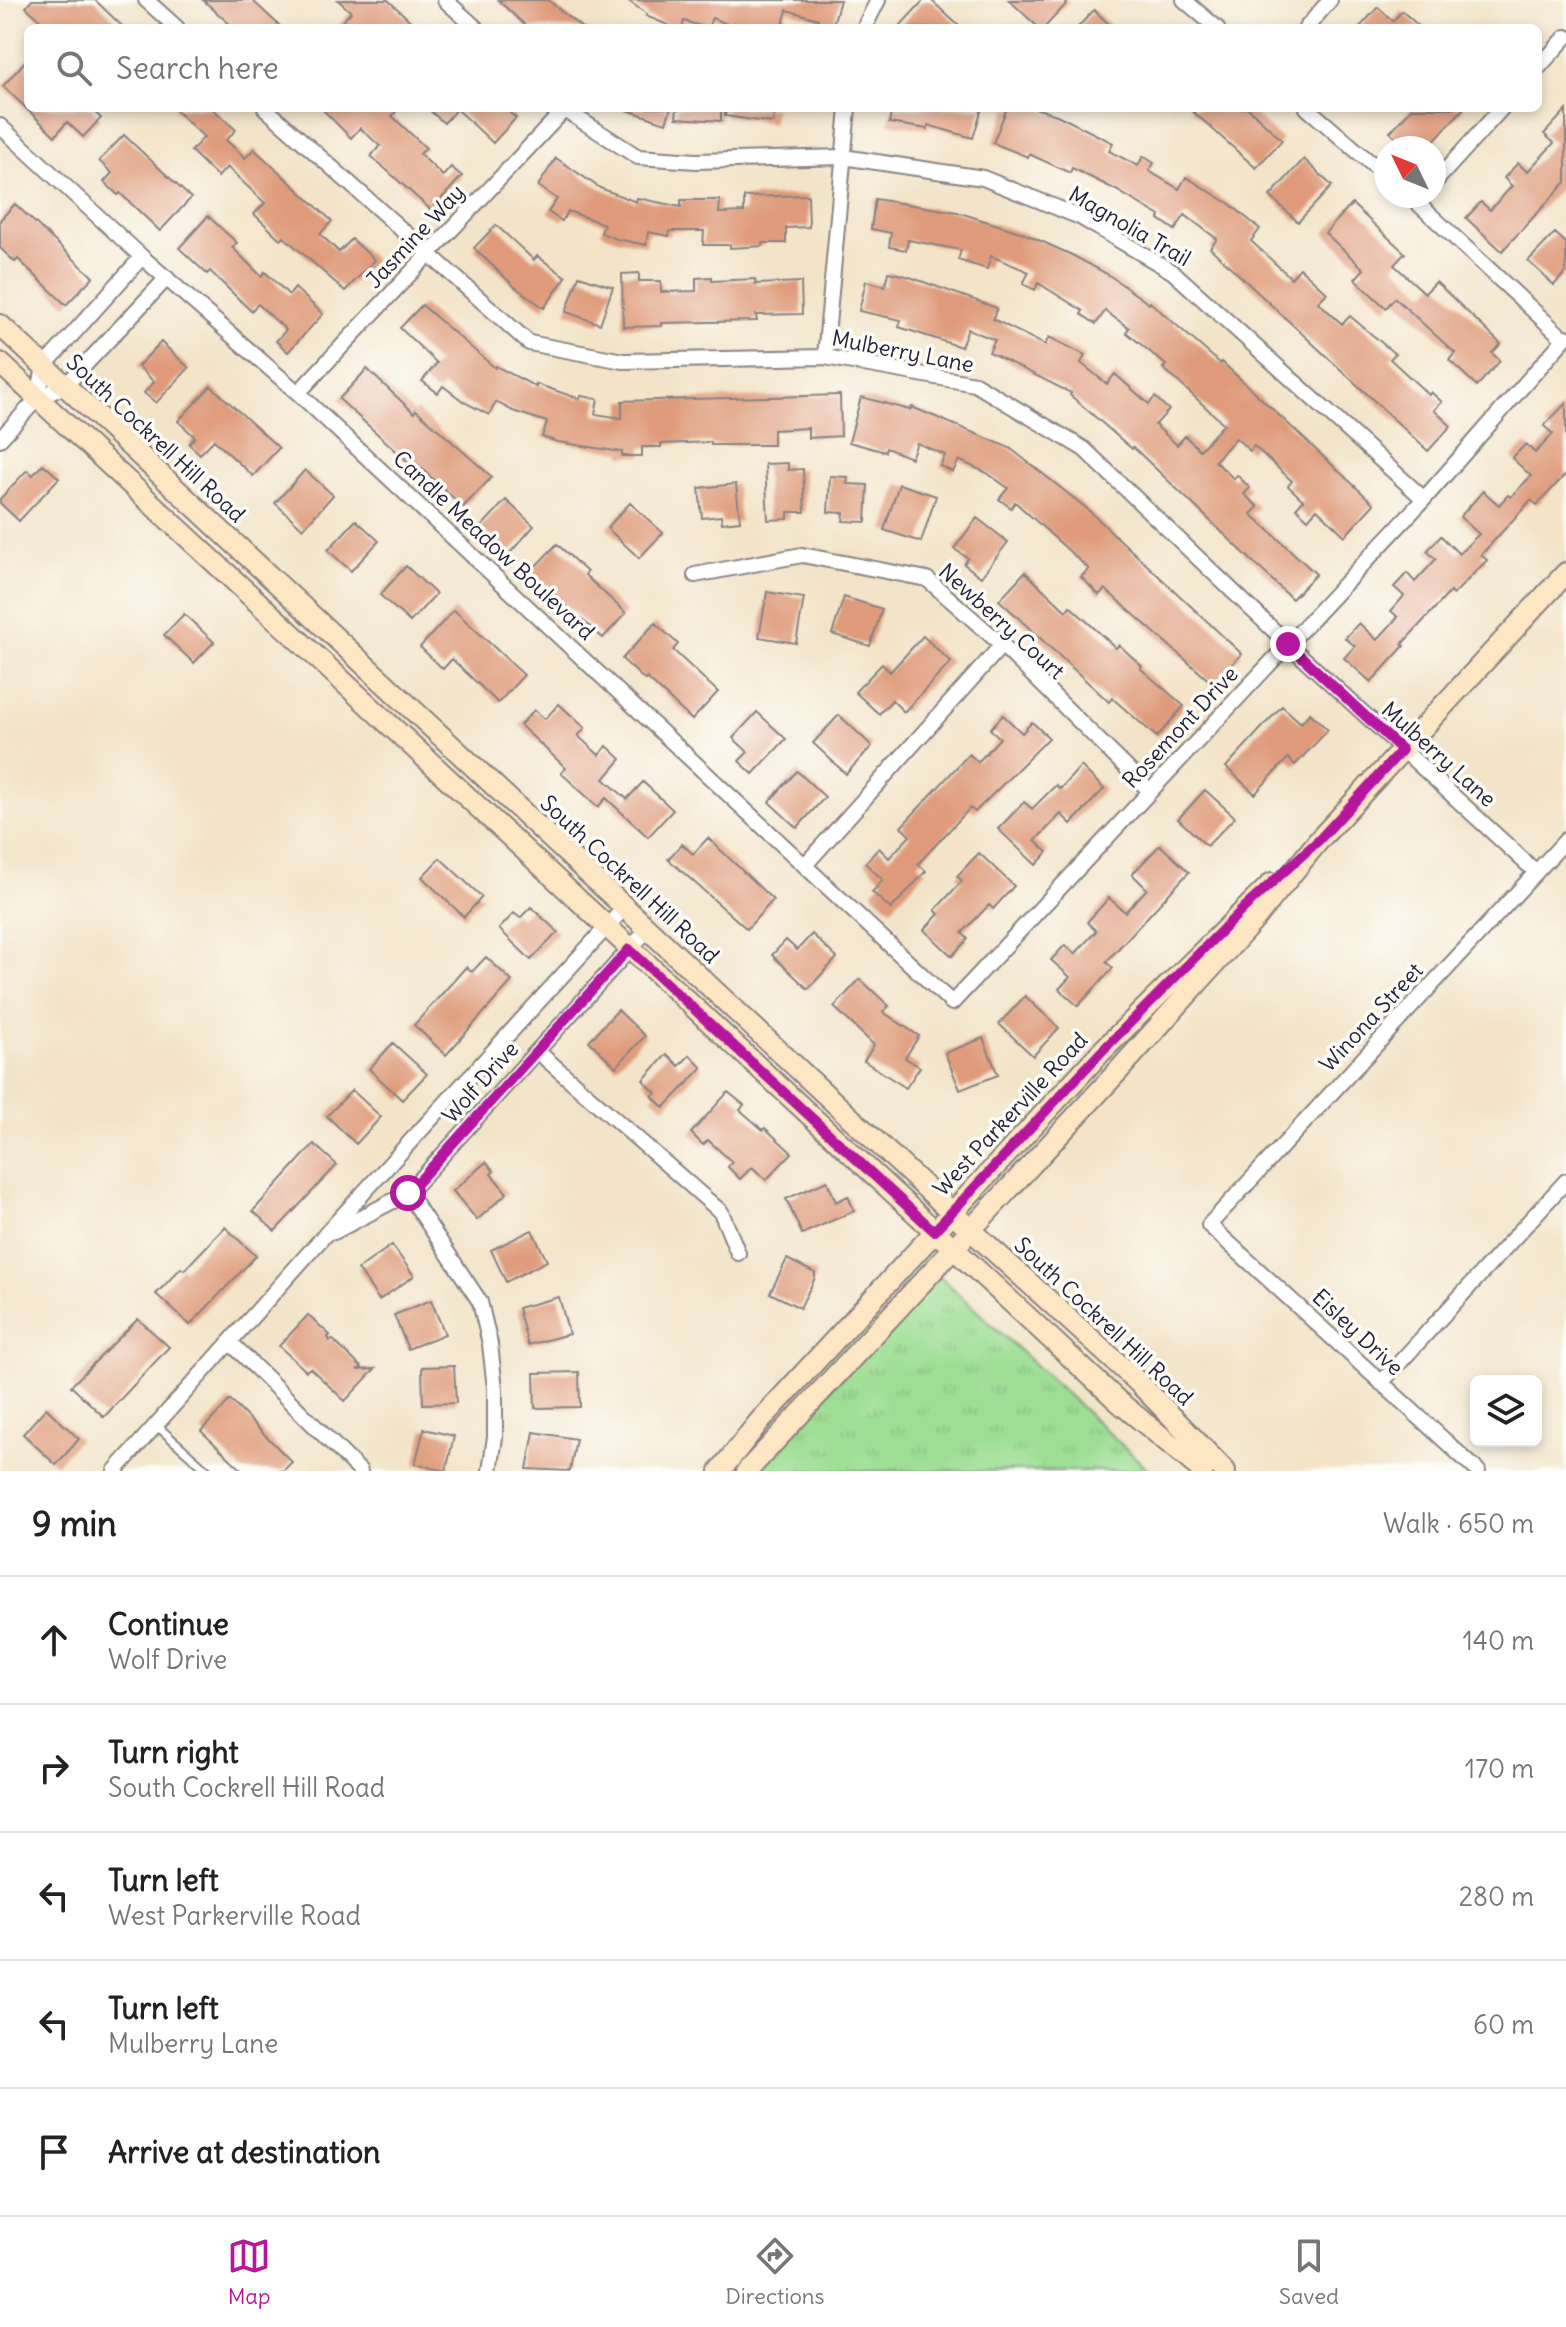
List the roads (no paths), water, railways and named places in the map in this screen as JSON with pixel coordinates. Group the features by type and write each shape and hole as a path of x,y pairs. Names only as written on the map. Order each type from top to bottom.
{"main road":[{"name":"South Cockrell Hill Road","path":"0,325 1138,1382 1225,1471"},
{"name":"South Cockrell Hill Road","path":"0,363 1119,1402 1203,1471"},
{"name":"West Parkerville Road","path":"747,1471 1256,918 1319,840 1566,573"},
{"path":"347,685 366,665"},
{"name":"West Parkerville Road","path":"720,1471 759,1422 1101,1052 1245,907 1319,840"}],"street":[{"path":"146,0 173,24"},
{"path":"445,0 472,24"},
{"path":"866,24 878,0"},
{"path":"1184,0 1212,24"},
{"path":"1309,24 1330,0"},
{"path":"1542,64 1566,37"},
{"name":"Mulberry Lane","path":"269,112 529,343 623,361 825,357 975,384 1084,449 1288,644 1536,872"},
{"name":"Jasmine Way","path":"298,393 560,112"},
{"name":"Magnolia Trail","path":"568,112 638,157 696,161 843,157 983,178 1080,217 1173,272 1424,499"},
{"path":"825,357 848,112"},
{"path":"1312,112 1374,166"},
{"path":"1446,170 1498,112"},
{"name":"Candle Meadow Boulevard","path":"0,126 142,257 298,393 952,1003"},
{"path":"1427,208 1565,338"},
{"path":"38,398 44,366 142,257"},
{"path":"0,439 38,398 65,386 167,278"},
{"name":"Rosemont Drive","path":"952,1003 1424,499 1565,338"},
{"name":"Newberry Court","path":"695,575 802,555 927,579 1002,645 1150,791"},
{"path":"805,865 1002,645"},
{"name":"Winona Street","path":"1209,1225 1566,840"},
{"name":"Wolf Drive","path":"115,1471 323,1237 625,907"},
{"name":"Wolf Drive","path":"323,1237 408,1193 648,929"},
{"path":"537,1051 721,1212 738,1253"},
{"path":"1381,1383 1566,1181"},
{"path":"408,1193 480,1302 490,1344 495,1389 495,1437 490,1471"},
{"name":"Eisley Drive","path":"1209,1225 1478,1471"},
{"path":"230,1342 360,1471"}],"lane":[{"path":"156,1425 208,1471"}]}
